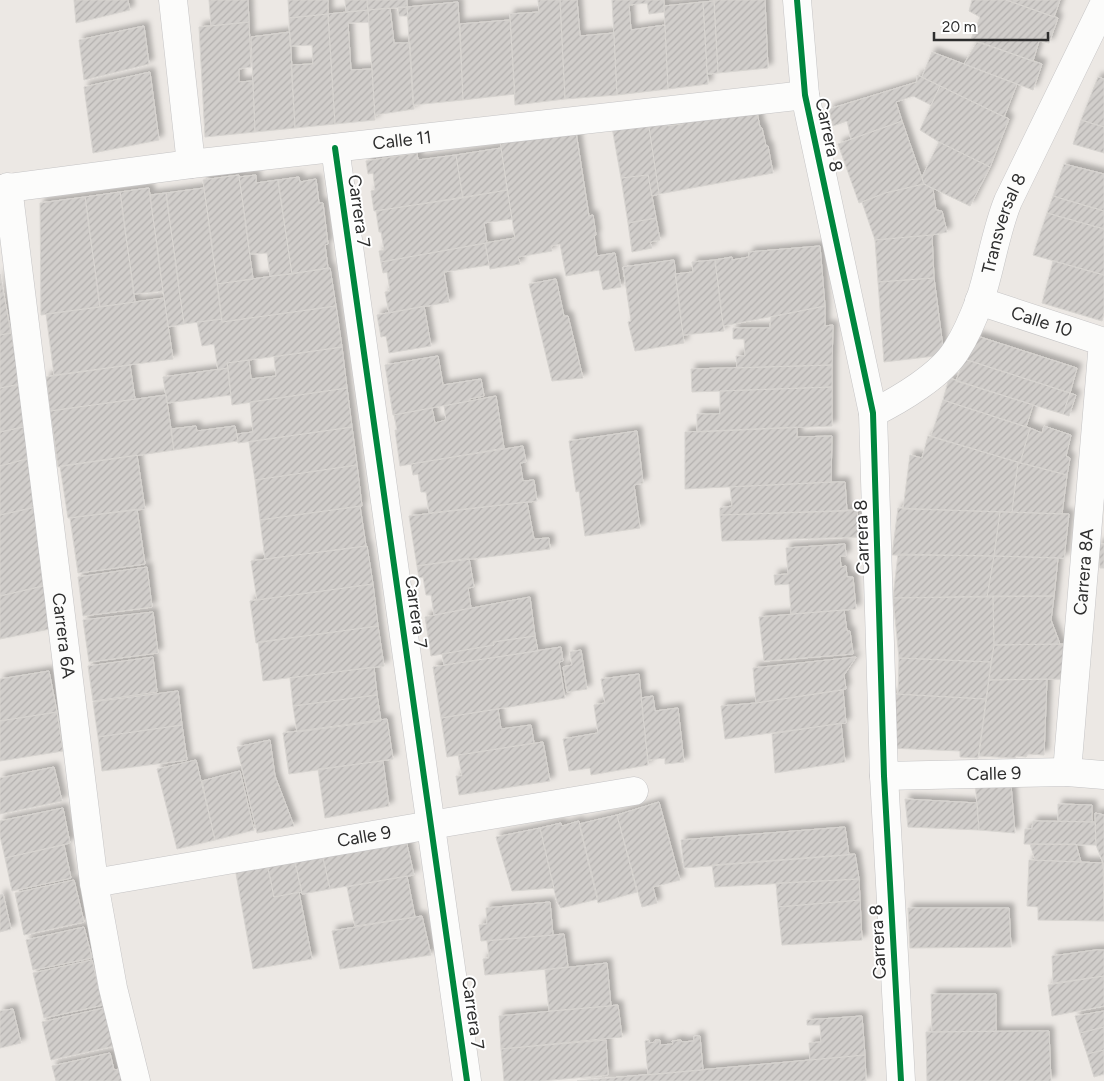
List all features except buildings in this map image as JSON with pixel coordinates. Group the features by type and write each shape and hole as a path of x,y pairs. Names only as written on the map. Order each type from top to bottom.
{"street":[{"path":"173,0 191,164"},
{"name":"Carrera 8","path":"797,0 804,95 873,413 884,776 901,1081"},
{"name":"Transversal 8","path":"873,413 898,401 942,368 957,350 979,301 998,224 1104,4"},
{"name":"Calle 11","path":"4,188 191,164 804,95"},
{"name":"Carrera 7","path":"335,148 468,1081"},
{"name":"Carrera 6A","path":"4,188 94,883 112,988 136,1081"},
{"name":"Calle 10","path":"979,301 1104,342"},
{"name":"Carrera 8A","path":"1067,772 1104,342"},
{"name":"Calle 9","path":"884,776 1067,772 1104,774"},
{"name":"Calle 9","path":"94,883 431,824 634,791"}],"cycle path":[{"path":"797,0 805,95 873,413 884,776 901,1081"},
{"path":"335,148 467,1081"}]}
